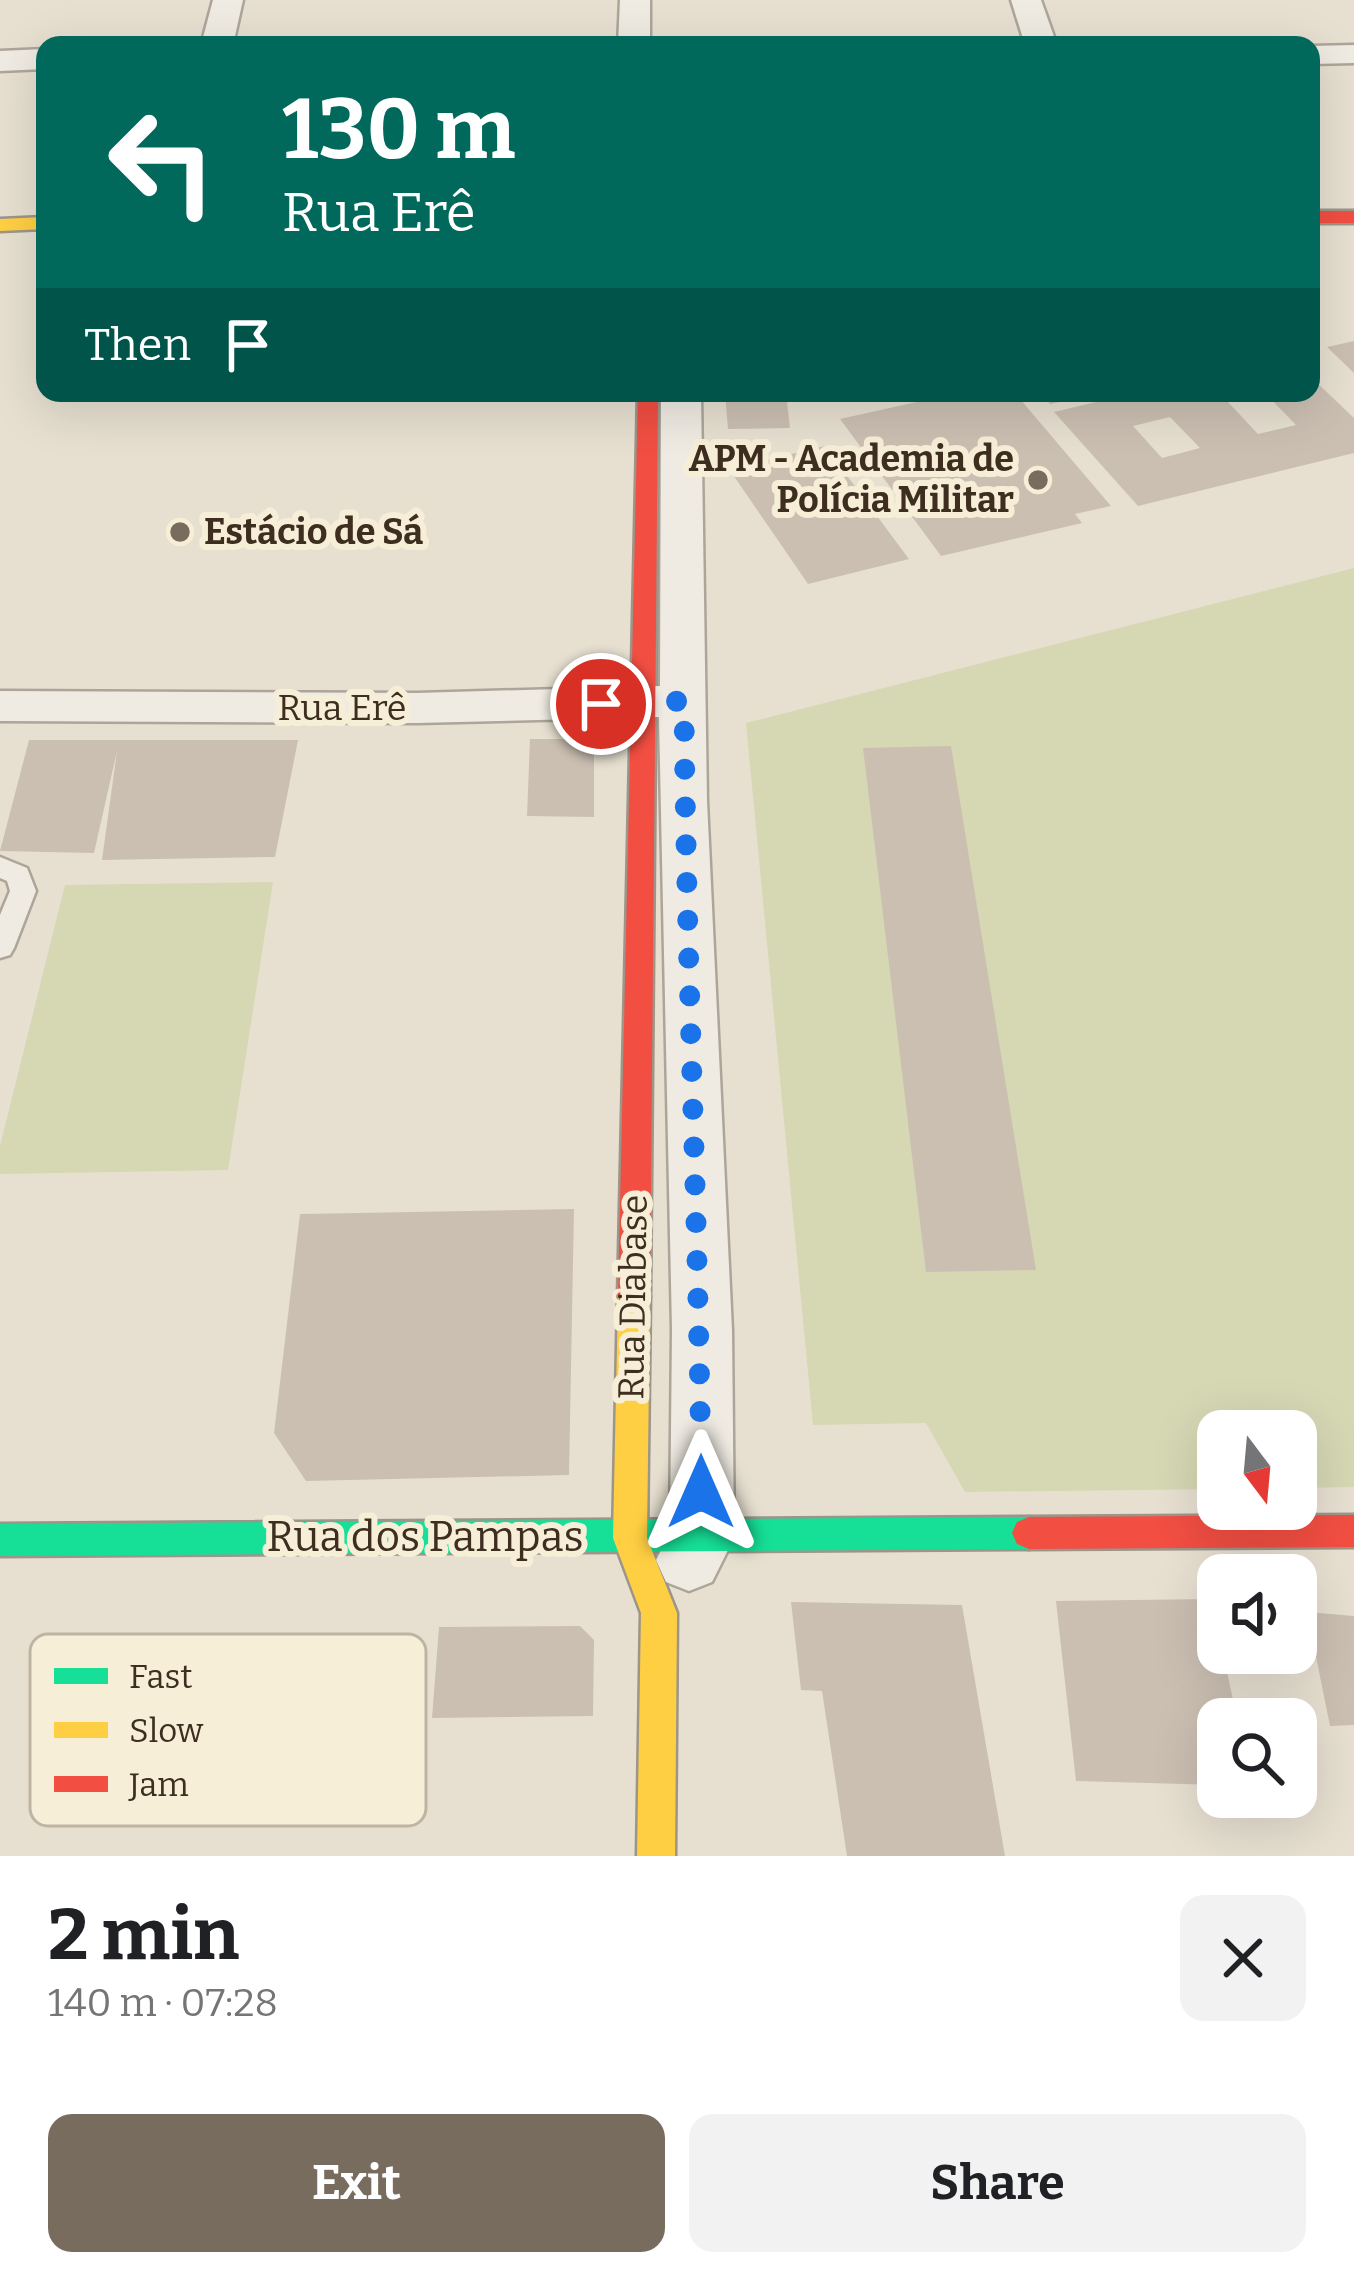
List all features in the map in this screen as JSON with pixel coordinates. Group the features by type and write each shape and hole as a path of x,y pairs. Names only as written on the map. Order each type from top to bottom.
{"street":[{"path":"220,36 228,0"},
{"path":"634,0 634,36"},
{"path":"1026,0 1038,36"},
{"path":"1320,55 1354,54"},
{"path":"0,61 36,59"},
{"path":"1320,217 1354,217"},
{"path":"0,225 36,223"},
{"name":"Rua Diabase","path":"648,402 662,702 683,824 702,1330 702,1538"},
{"name":"Rua Diabase","path":"659,1612 630,1538 662,702 680,402"},
{"name":"Rua Erê","path":"0,706 417,708 662,702"},
{"name":"Rua dos Pampas","path":"0,1540 1354,1532"},
{"path":"656,1856 659,1612 702,1538"}],"lane":[{"path":"0,867 19,875 23,891 0,948"}],"green space":[{"path":"1354,568 1354,1487 1317,1488 1317,1410 1197,1410 1197,1489 965,1492 926,1423 813,1425 746,723"},
{"path":"273,882 228,1170 0,1174 0,1146 65,885"}],"building":[{"path":"1354,341 1354,373 1327,347"},
{"path":"1320,386 1354,418 1354,453 1138,506 1054,412 1096,402 1228,402 1258,434 1296,425 1274,402 1320,402","holes":["1170,417 1200,448 1162,458 1133,426"]},
{"path":"726,402 787,402 790,428 728,429"},
{"path":"916,402 1023,402 1111,506 1075,514 1082,523 941,556 840,419"},
{"path":"825,446 909,559 808,584 729,469"},
{"path":"530,739 594,739 594,817 527,816"},
{"path":"29,740 298,740 275,857 102,860 117,751 94,853 0,851"},
{"path":"951,746 1036,1270 926,1272 863,748"},
{"path":"574,1209 569,1475 306,1481 274,1433 300,1214"},
{"path":"1197,1599 1197,1674 1227,1674 1233,1698 1197,1698 1197,1784 1076,1781 1056,1601"},
{"path":"791,1602 962,1605 1005,1856 847,1856 822,1691 801,1690"},
{"path":"1317,1613 1354,1616 1354,1725 1330,1726 1317,1662"},
{"path":"580,1626 594,1640 593,1716 432,1718 439,1627"}],"traffic: fast":[{"path":"0,1540 1029,1533"}],"traffic: slow":[{"path":"0,225 36,223"},
{"path":"634,1297 630,1538 659,1613 656,1856"}],"traffic: jam":[{"path":"1320,217 1354,217"},
{"path":"634,1297 648,402"},
{"path":"1029,1533 1354,1531"}],"place":[{"name":"APM - Academia de Polícia Militar","path":"1038,480"},
{"name":"Estácio de Sá","path":"180,532"}],"route":[{"path":"601,704 684,701 683,802 702,1330 701,1492"}]}
